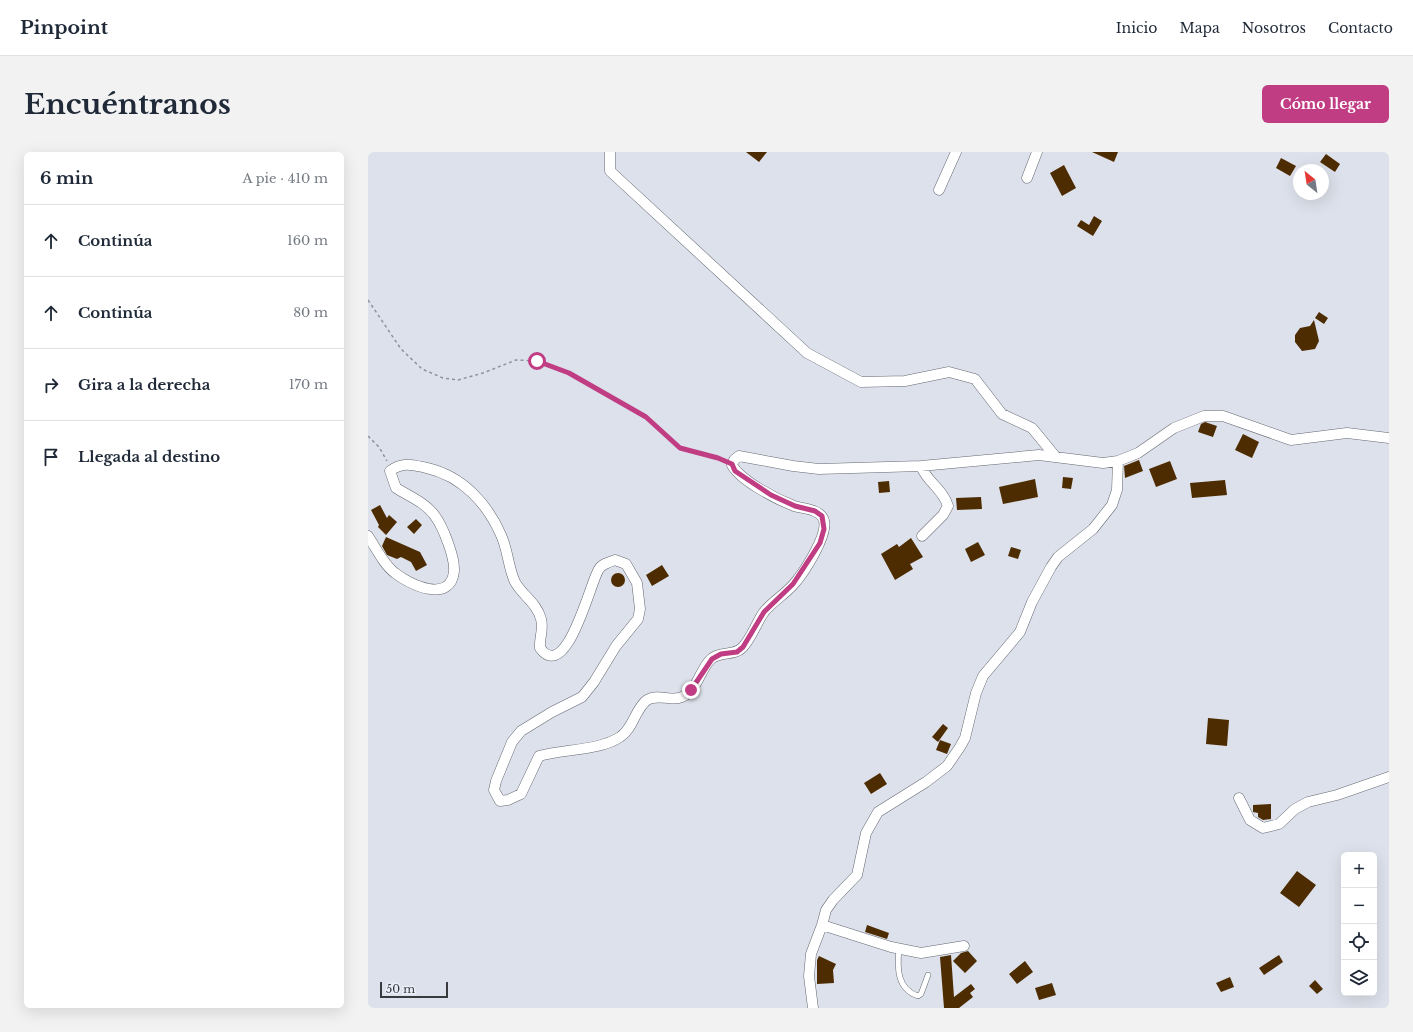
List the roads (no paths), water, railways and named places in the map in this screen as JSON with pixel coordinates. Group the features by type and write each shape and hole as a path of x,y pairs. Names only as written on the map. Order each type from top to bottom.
{"street":[{"path":"610,152 610,171 807,353 861,382 905,381 949,372 975,379 1002,414 1032,428 1055,456"},
{"path":"939,190 956,152"},
{"path":"1027,178 1036,152"},
{"path":"368,536 394,572 415,585 434,590 444,588 453,576 454,570 450,549 435,516 426,506 396,488 390,470 396,466 406,463 446,473 467,487 484,506 502,535 516,584 536,608 541,617 543,628 540,648 544,654 549,656 559,653 570,640 584,611 593,580 599,568 615,560 630,568 637,584 640,609 638,619 616,646 594,682 582,697 552,712 521,731 512,742 496,781 494,790 500,801 508,800 521,794 539,756 606,743 621,736 640,707 647,700 654,697 672,699 682,697 698,681 712,659 721,654 737,652 743,647 764,612 793,584 822,537 825,523 822,516 815,511 795,506 771,495 735,471 732,464 739,456 792,466 819,469 921,466 1038,455 1055,456 1088,462 1118,461 1138,453 1174,428 1204,416 1223,416 1291,440 1347,434 1375,435 1389,438"},
{"path":"813,1008 809,976 811,954 826,910 833,900 857,875 866,833 878,812 926,782 947,766 960,747 967,732 976,693 983,676 1020,632 1032,602 1051,567 1058,557 1093,529 1112,505 1117,490 1118,461"},
{"path":"921,466 924,474 945,498 948,506 943,516 922,536"},
{"path":"1239,798 1250,820 1263,828 1279,824 1295,809 1308,802 1337,795 1389,777"},
{"path":"822,925 899,949 920,953 964,946"}],"lane":[{"path":"899,949 900,982 904,988 914,995 918,996 922,994 928,975"}]}
